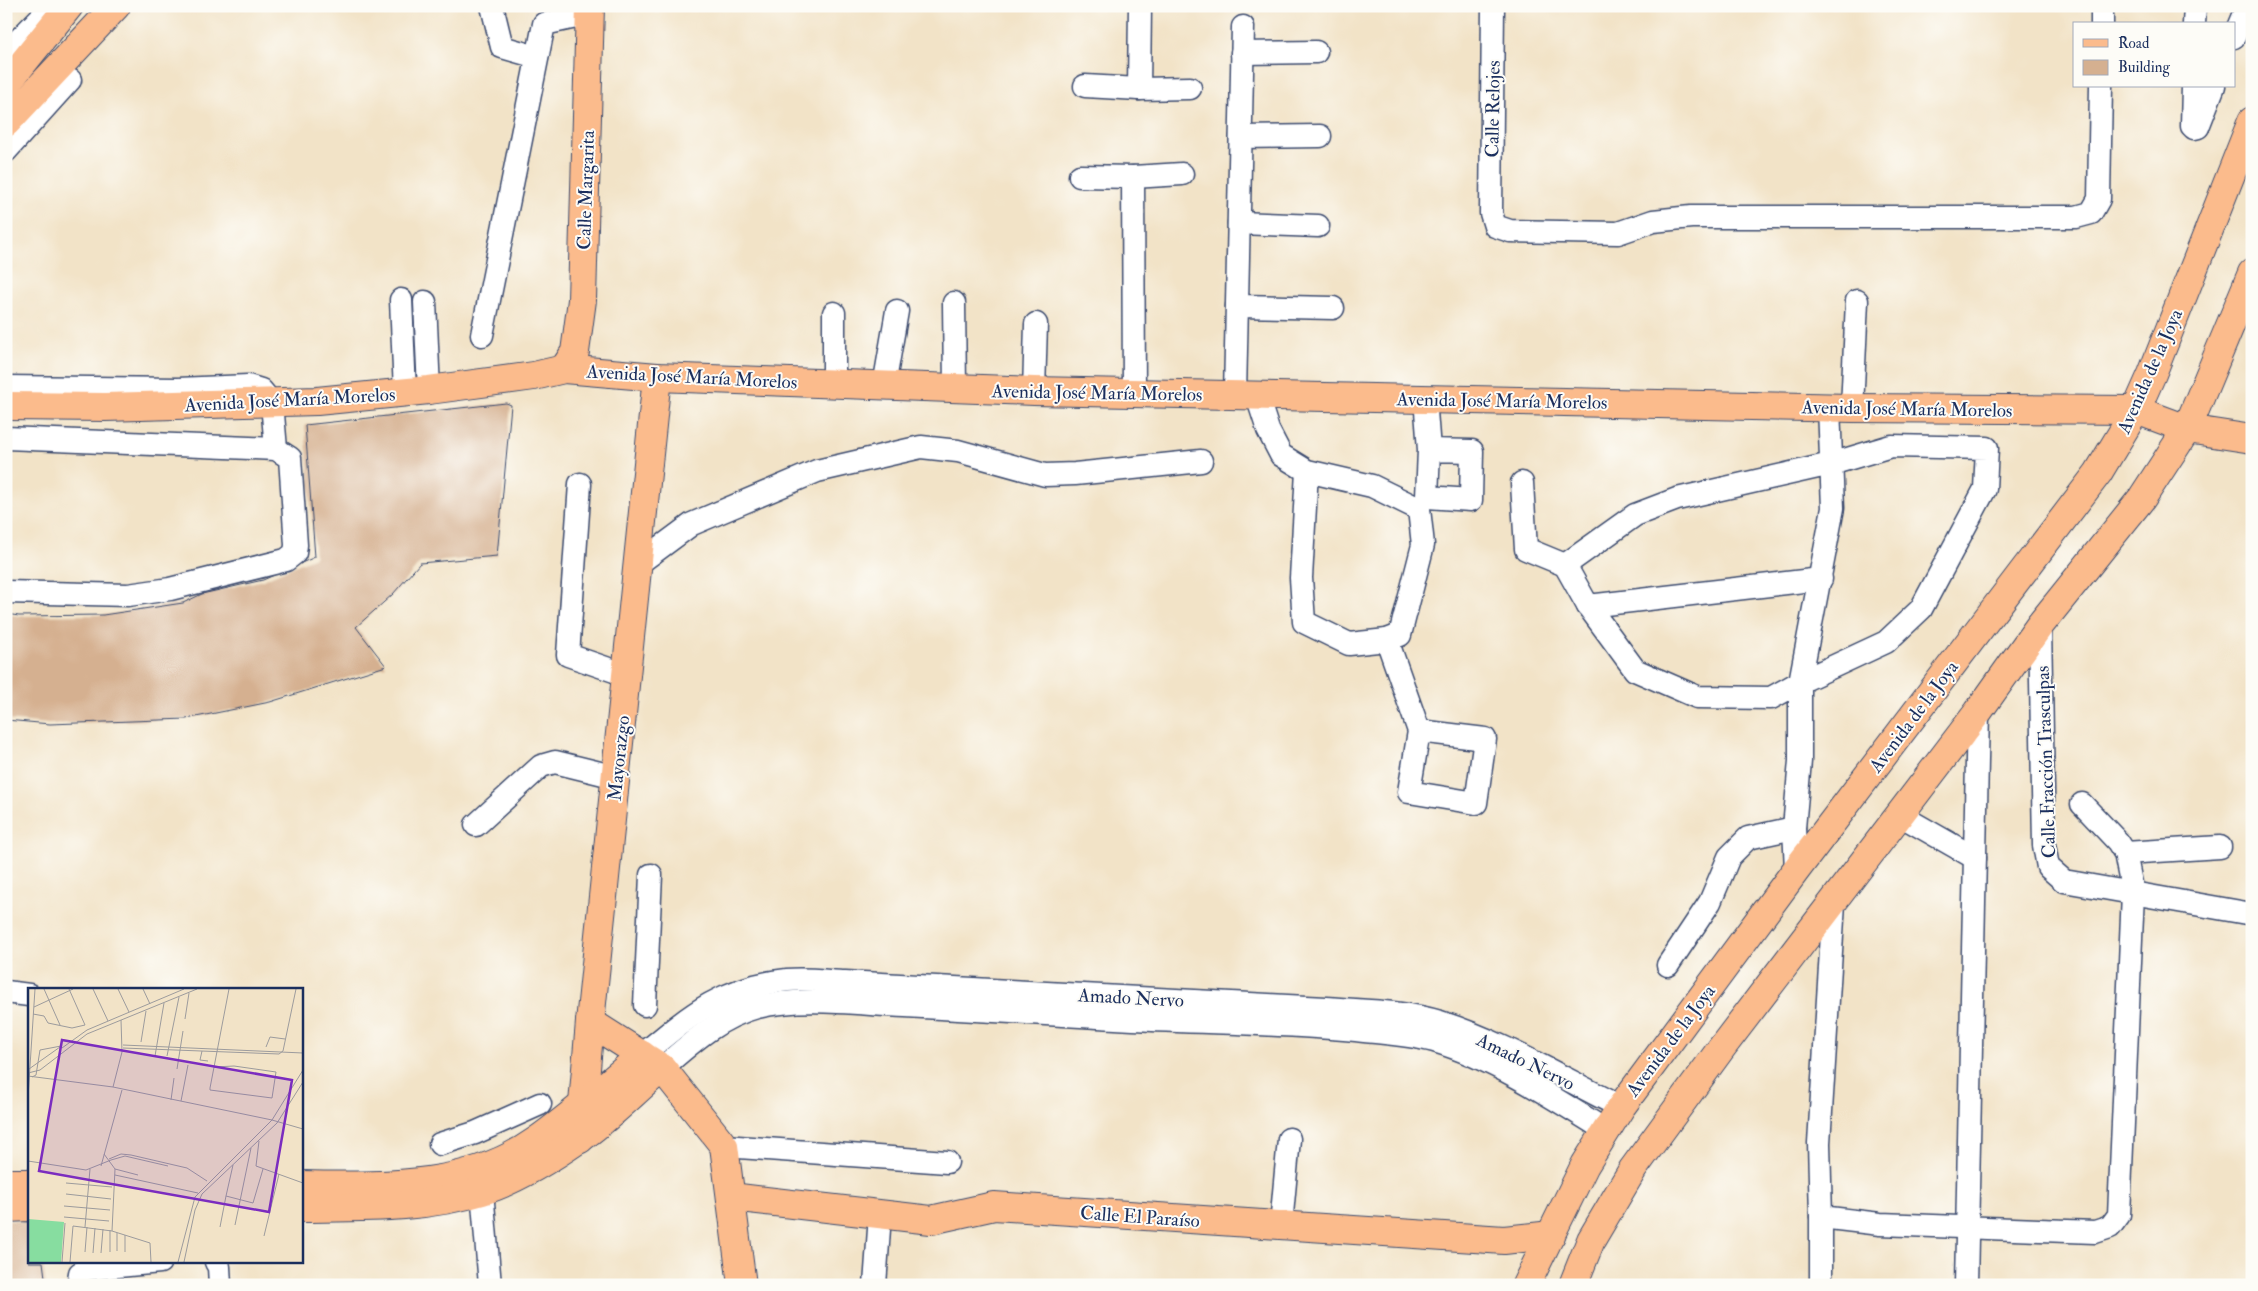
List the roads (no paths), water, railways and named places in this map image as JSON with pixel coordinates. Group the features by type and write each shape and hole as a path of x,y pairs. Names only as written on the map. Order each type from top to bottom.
{"main road":[{"path":"6,84 68,6"},
{"path":"11,118 116,6"},
{"name":"Calle Margarita","path":"564,369 575,352 582,300 590,10"},
{"name":"Avenida de la Joya","path":"1526,1285 1605,1130 1621,1107 1796,870 2098,473 2136,410 2252,121"},
{"path":"1574,1285 1591,1240 1633,1168 1723,1046 1834,903 1898,814 1978,712 2040,625 2142,498 2187,429 2252,274"},
{"name":"Avenida José María Morelos","path":"6,406 105,407 272,403 417,391 534,376 564,369 656,377 954,389 1841,408 2136,410 2187,429"},
{"name":"Mayorazgo","path":"580,1139 590,1022 656,377"},
{"path":"2187,429 2252,431"},
{"path":"2187,429 2252,438"},
{"path":"590,1022 652,1061 724,1146 742,1285"},
{"path":"302,1185 387,1186 456,1176 496,1162 535,1142 583,1104 652,1061"},
{"path":"302,1208 388,1207 439,1201 482,1191 542,1162 580,1139 652,1061"},
{"path":"11,1198 28,1184"},
{"name":"Calle El Paraíso","path":"731,1197 931,1220 994,1206 1504,1240 1551,1235"}],"street":[{"path":"6,53 41,17 57,6"},
{"path":"492,6 502,46 537,56"},
{"path":"1139,89 1140,6"},
{"path":"1493,7 1509,6"},
{"path":"2102,6 2102,22"},
{"path":"2194,22 2195,6"},
{"path":"2236,32 2247,6"},
{"name":"Calle Relojes","path":"1493,7 1491,213 1495,226 1510,231 1618,233 1653,221 1691,217 2076,217 2091,213 2099,199 2101,88"},
{"path":"482,335 544,24 590,10"},
{"path":"1243,27 1237,306 1246,395 1281,454 1307,471 1372,486 1419,509 1423,545 1400,635 1387,640 1350,644 1304,622 1300,578 1307,471"},
{"path":"1242,53 1316,52"},
{"path":"6,151 70,80"},
{"path":"1085,86 1139,89 1190,88"},
{"path":"2193,88 2192,126 2194,128 2198,127 2213,88"},
{"path":"1241,137 1320,136"},
{"path":"1080,176 1133,177 1182,174"},
{"path":"1133,177 1134,392"},
{"path":"1239,223 1318,226"},
{"path":"401,300 417,391"},
{"path":"1796,870 1794,828 1800,761 1800,682 1833,508 1832,464 1857,301"},
{"path":"417,391 425,302"},
{"path":"954,303 954,389"},
{"path":"1237,306 1333,308"},
{"path":"884,386 898,311"},
{"path":"834,313 834,384"},
{"path":"1034,391 1036,324"},
{"path":"6,387 186,388 248,386 261,390 272,403 276,448"},
{"path":"1424,398 1429,450"},
{"path":"6,438 276,448 290,458 296,545 294,553 286,560 170,589 128,595 6,592"},
{"path":"1522,483 1526,549 1564,565 1588,606 1635,670 1697,697 1771,698 1800,682 1886,642 1921,609 1985,489 1987,448 1890,446 1832,464 1677,499 1635,515 1564,565"},
{"path":"638,564 692,524 817,471 921,447 958,451 1045,475 1075,474 1201,461"},
{"path":"580,484 568,655 626,675"},
{"path":"1588,606 1821,579"},
{"name":"Calle Fracción Trasculpas","path":"2040,625 2044,845 2048,867 2064,881 2252,914"},
{"path":"1387,640 1418,731"},
{"path":"1966,1285 1978,712"},
{"path":"476,825 541,766 555,762 616,777"},
{"path":"1821,1217 1880,1224 2095,1232 2110,1227 2119,1215 2133,893 2125,852 2082,804"},
{"path":"1898,814 1975,858"},
{"path":"1668,965 1710,902 1729,857 1748,838 1794,828"},
{"path":"2125,852 2220,847"},
{"path":"645,1005 651,875"},
{"path":"1821,1285 1819,1143 1834,903"},
{"name":"Amado Nervo","path":"652,1061 691,1015 716,999 752,986 789,980 845,982 1316,1007 1406,1016 1439,1022 1486,1040 1621,1107"},
{"path":"6,992 28,995"},
{"name":"Amado Nervo","path":"652,1061 725,1019 756,1008 791,1002 844,1003 1136,1020 1324,1027 1402,1035 1435,1041 1479,1059 1557,1100 1605,1130"},
{"path":"440,1144 475,1133 540,1104"},
{"path":"1281,1225 1289,1138"},
{"path":"724,1146 947,1162"},
{"path":"482,1191 490,1285"},
{"path":"875,1285 880,1215"},
{"path":"78,1285 80,1273 87,1269 128,1264"},
{"path":"217,1264 220,1285"}]}
